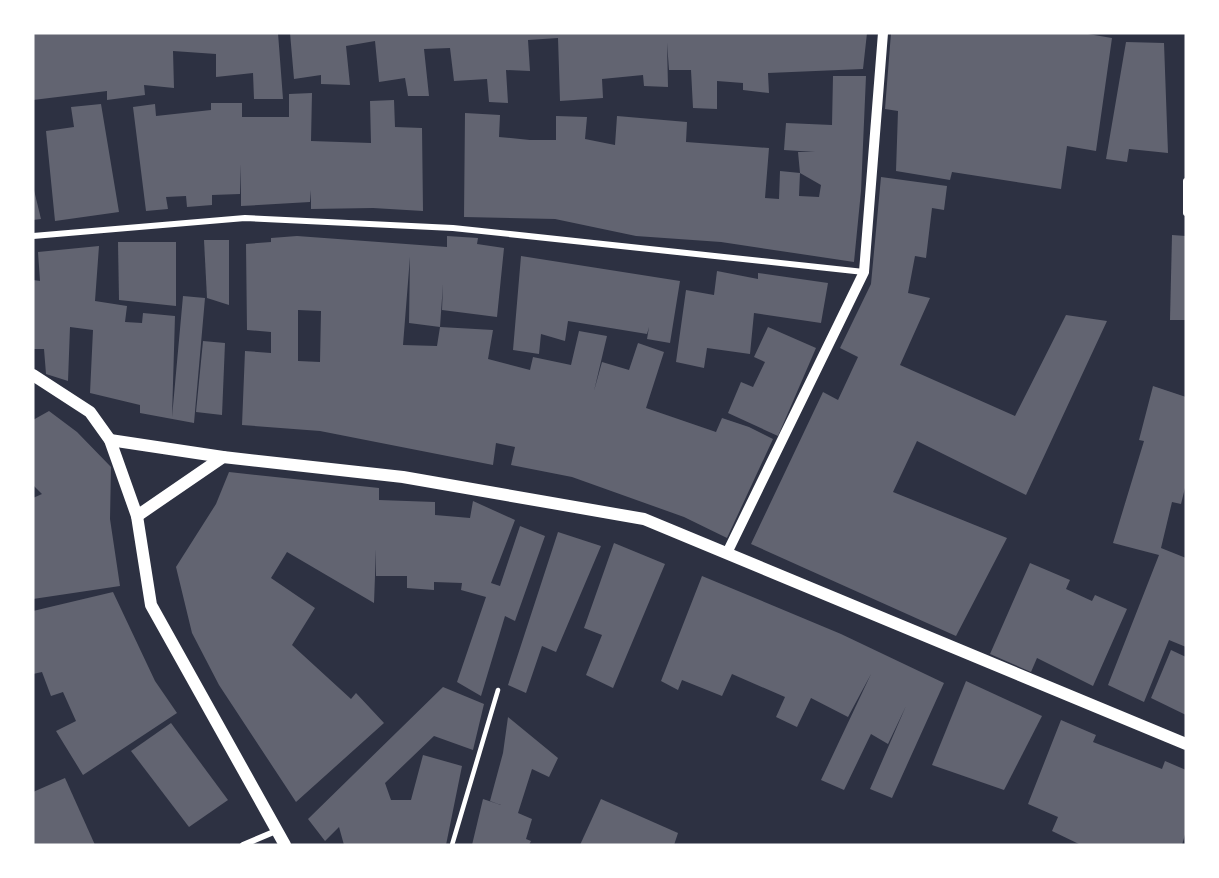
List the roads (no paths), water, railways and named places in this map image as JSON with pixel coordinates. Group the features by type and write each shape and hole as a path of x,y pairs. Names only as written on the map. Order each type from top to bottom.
{"main road":[{"path":"33,375 90,412 111,440 137,516 151,604 285,845"},
{"path":"111,440 223,457 403,477 644,519 1186,744"},
{"path":"137,516 223,457"}],"street":[{"path":"727,553 864,272 883,33"},
{"path":"1186,181 1186,213"},
{"path":"33,236 164,223 257,218 453,228 864,272"},
{"path":"243,845 276,831"}],"lane":[{"path":"452,845 498,690"}]}
